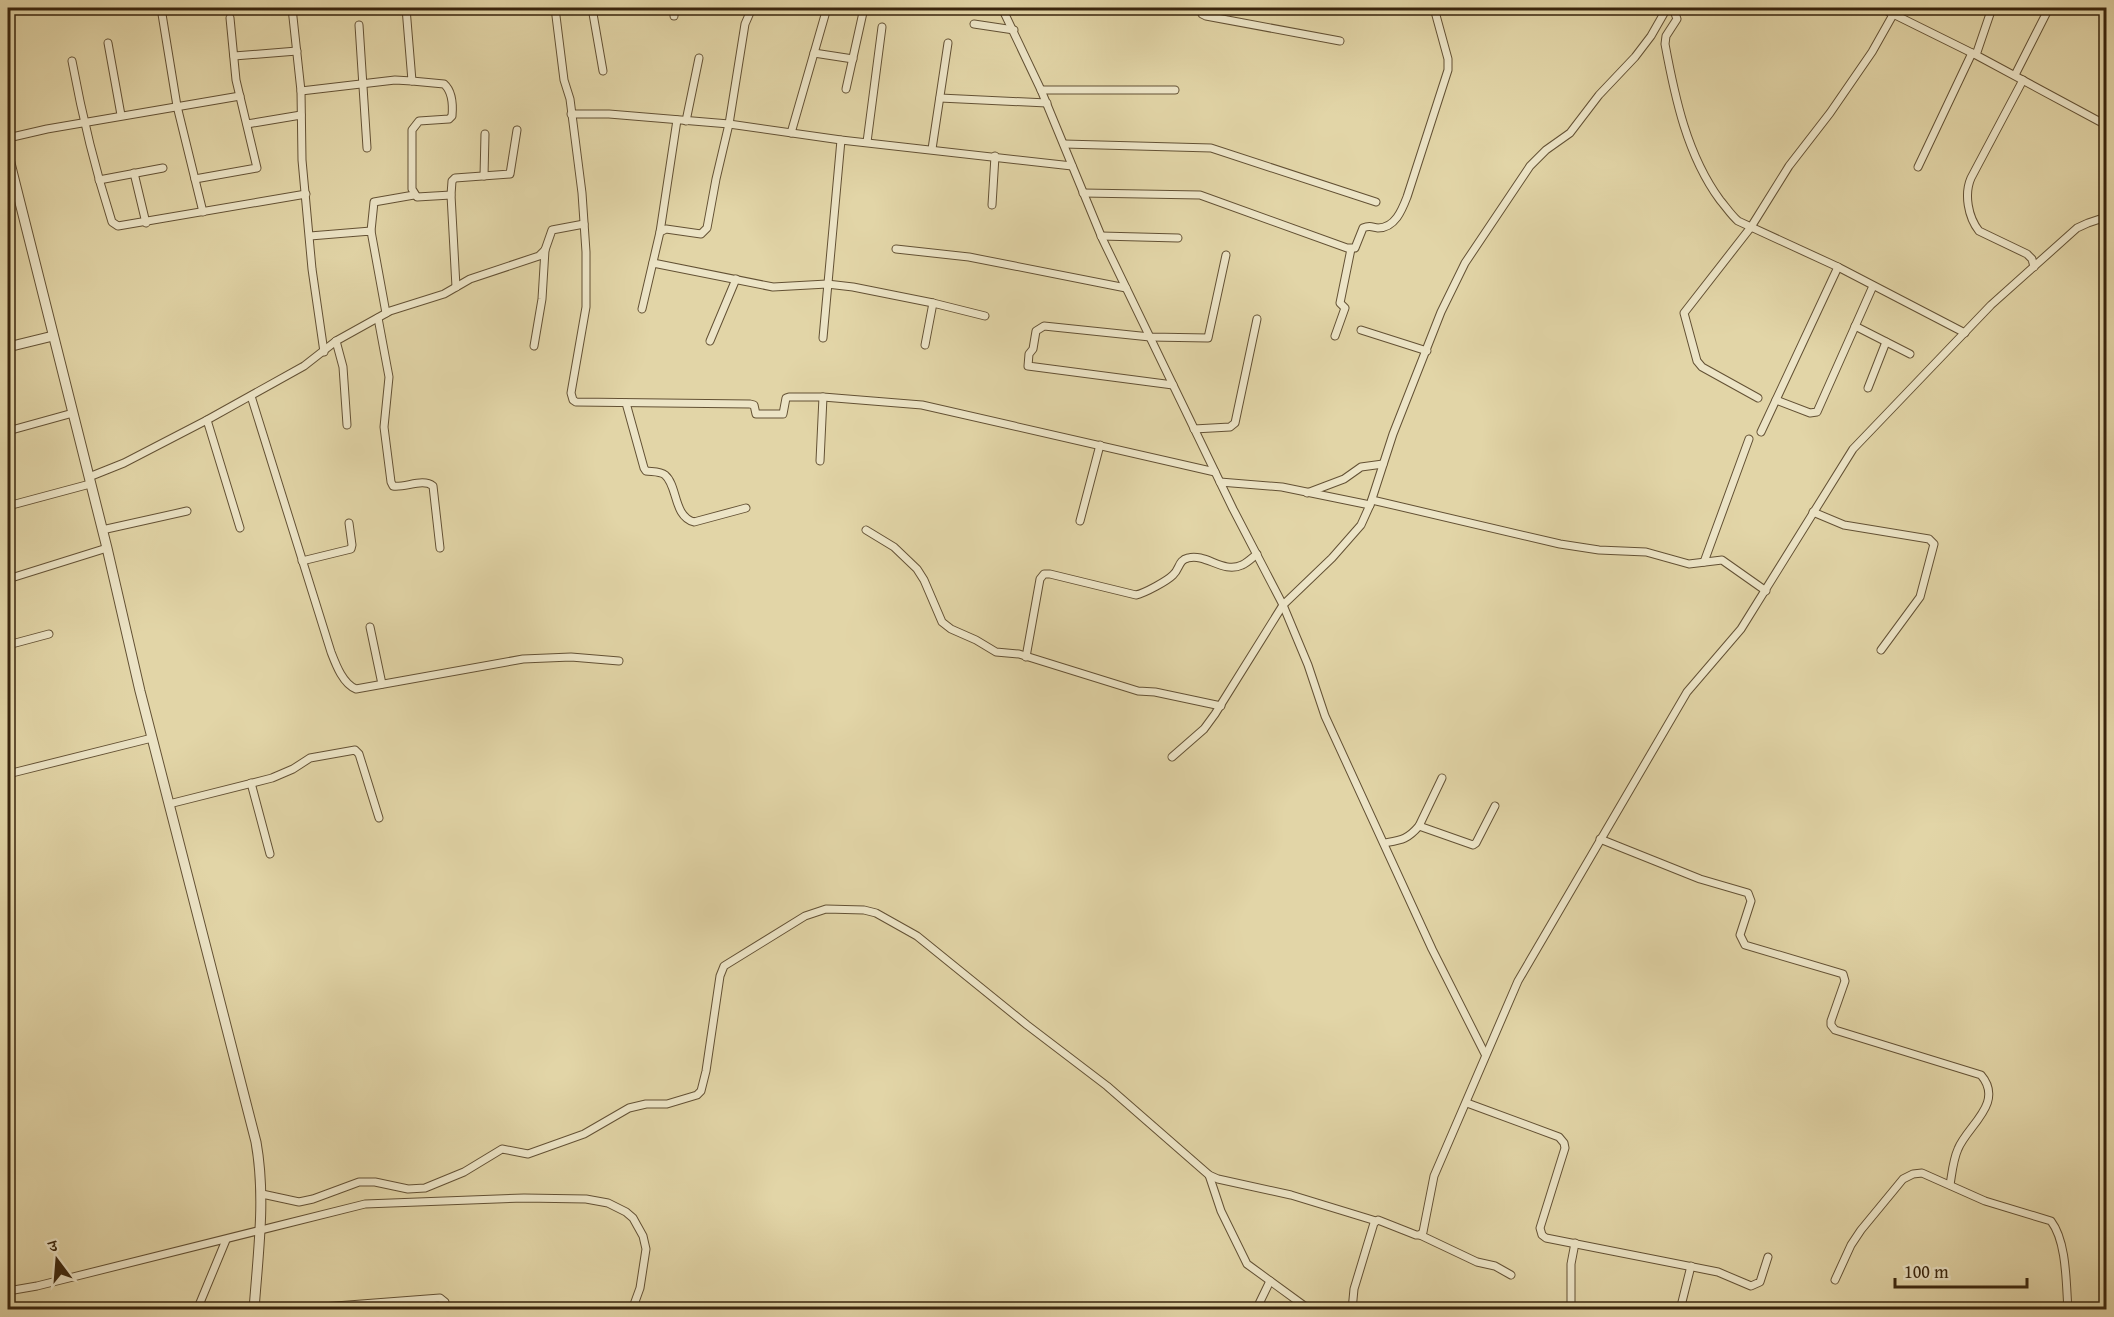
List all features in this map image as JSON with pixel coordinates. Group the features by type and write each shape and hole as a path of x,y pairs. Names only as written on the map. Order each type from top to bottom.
{"street":[{"path":"161,8 177,106 203,212"},
{"path":"292,8 301,91 302,160 312,269 324,352"},
{"path":"406,8 412,81"},
{"path":"555,8 564,80 570,99 584,224 586,307 571,397 576,402 750,404 754,405 756,414 780,415 784,411 786,398 823,396 922,405 1215,472"},
{"path":"592,8 603,71"},
{"path":"660,232 666,229 701,234 707,228 729,124 745,24 752,8"},
{"path":"791,133 827,8"},
{"path":"846,89 864,8"},
{"path":"1002,8 1041,90 1101,236 1215,472 1283,605 1308,664 1325,716 1432,949 1485,1054"},
{"path":"1199,8 1206,16 1340,41"},
{"path":"1083,193 1200,195 1351,249 1357,246 1362,230 1366,226 1380,228 1395,221 1407,197 1448,70 1448,59 1434,8"},
{"path":"1172,757 1204,729 1221,706 1283,605 1352,537 1361,525 1371,502 1393,434 1441,312 1465,263 1530,166 1546,150 1570,133 1599,95 1635,57 1651,36 1667,8"},
{"path":"1673,8 1677,19 1666,36 1665,44 1683,123 1710,185 1735,218 1838,267 1965,333"},
{"path":"1881,8 2015,75 2106,125"},
{"path":"1918,167 1974,54 1992,8"},
{"path":"2015,75 2049,8"},
{"path":"1758,399 1702,367 1697,360 1684,313 1751,227 1789,166 1830,113 1872,52 1894,13"},
{"path":"195,179 257,168 240,96 230,18"},
{"path":"974,24 1014,30"},
{"path":"359,25 367,148"},
{"path":"867,142 882,27"},
{"path":"108,43 121,116"},
{"path":"932,149 948,44"},
{"path":"234,56 297,51"},
{"path":"814,53 853,59"},
{"path":"686,121 699,58"},
{"path":"72,61 99,180 112,222 118,226 306,194"},
{"path":"301,91 395,80 444,84 449,89 452,116 449,119 420,121 412,130 412,189 414,195"},
{"path":"2023,80 1971,178 1966,196 1979,231 2027,254 2032,259 2034,267"},
{"path":"1041,90 1175,90"},
{"path":"8,138 84,122 240,96"},
{"path":"940,98 1047,104"},
{"path":"571,114 729,124 841,140 1072,166"},
{"path":"247,124 301,115"},
{"path":"642,309 660,232 677,120"},
{"path":"456,287 450,195 452,181 455,178 510,174 517,130"},
{"path":"484,176 485,134"},
{"path":"823,338 841,140"},
{"path":"1064,144 1211,148 1376,202"},
{"path":"8,155 107,548 152,738 256,1142 262,1194 254,1310"},
{"path":"992,205 995,156"},
{"path":"99,180 163,168"},
{"path":"134,173 146,222"},
{"path":"386,313 371,231 374,202 414,195 417,197 450,195"},
{"path":"1420,1235 1423,1232 1434,1176 1478,1079 1485,1054 1518,981 1687,692 1741,629 1853,448 1991,305 2077,228 2106,217"},
{"path":"534,346 542,299 545,250 552,230 584,224"},
{"path":"310,236 371,231"},
{"path":"1101,236 1178,238"},
{"path":"896,249 969,257 1126,288"},
{"path":"1335,336 1345,308 1341,303 1351,249"},
{"path":"8,506 90,480 251,396 304,366 336,341 386,313 444,294 470,279 539,256 545,250"},
{"path":"1173,385 1027,364 1029,353 1033,350 1036,331 1044,326 1150,337 1208,338 1226,255"},
{"path":"653,263 788,287 827,284 933,303 985,316"},
{"path":"1761,432 1838,267"},
{"path":"710,341 736,279"},
{"path":"1776,400 1810,413 1817,412 1873,286"},
{"path":"925,345 933,303"},
{"path":"378,318 389,371 384,427 391,482 393,486 398,487 426,483 433,486 440,548"},
{"path":"1194,429 1230,427 1234,423 1257,319"},
{"path":"1855,326 1910,354"},
{"path":"1360,330 1427,351"},
{"path":"8,347 53,336"},
{"path":"336,341 343,367 347,425"},
{"path":"1868,388 1886,342"},
{"path":"251,396 331,652 349,686 356,689 523,659 571,657 619,661"},
{"path":"820,461 823,396"},
{"path":"626,403 644,468 646,471 660,473 666,477 682,514 688,520 694,522 746,508"},
{"path":"8,430 73,413"},
{"path":"207,420 240,528"},
{"path":"1704,562 1749,439"},
{"path":"1080,521 1100,445"},
{"path":"1307,493 1344,479 1361,467 1383,464"},
{"path":"1220,482 1261,485 1371,502 1536,540 1599,550 1646,552 1680,562 1722,560 1766,591"},
{"path":"102,530 187,511"},
{"path":"1813,512 1844,525 1929,539 1934,544 1920,597 1881,650"},
{"path":"302,561 351,549 349,523"},
{"path":"866,531 894,547 917,569 945,626 996,652 1026,657 1138,691 1155,692 1221,706"},
{"path":"8,579 107,548"},
{"path":"1026,657 1040,579 1044,574 1136,595 1173,575 1186,558 1197,557 1232,567 1242,565 1257,554"},
{"path":"370,627 382,684"},
{"path":"8,645 49,634"},
{"path":"8,774 152,738"},
{"path":"169,804 286,772 310,758 355,750 359,754 379,818"},
{"path":"1384,843 1405,839 1419,826 1442,778"},
{"path":"251,783 270,854"},
{"path":"1419,826 1473,845 1495,806"},
{"path":"1600,838 1700,879 1748,893 1751,901 1740,935 1745,945 1843,974 1845,981 1831,1021 1835,1030 1981,1075 1986,1086 1988,1104 1959,1146 1950,1185"},
{"path":"262,1194 299,1202 314,1199 359,1182 375,1182 408,1189 425,1188 464,1172 502,1149 528,1154 584,1134 629,1108 645,1104 667,1104 698,1095 706,1071 720,976 724,966 806,916 820,910 849,908 876,913 917,936 1107,1086 1209,1175 1314,1201 1420,1235 1477,1262 1495,1266 1511,1275"},
{"path":"1467,1103 1562,1140 1565,1148 1540,1228 1540,1232 1546,1238 1718,1272 1751,1286 1760,1282 1768,1257"},
{"path":"1835,1280 1851,1245 1861,1230 1908,1176 1922,1173 1985,1201 2051,1221 2058,1232 2061,1246 2068,1310"},
{"path":"1209,1175 1221,1211 1244,1258 1252,1268 1310,1310"},
{"path":"8,1291 260,1232 365,1204 524,1198 599,1201 631,1215 645,1240 646,1249 640,1288 632,1310"},
{"path":"1352,1310 1354,1289 1376,1221"},
{"path":"197,1310 226,1240"},
{"path":"1571,1310 1571,1264 1575,1243"},
{"path":"1680,1310 1690,1266"},
{"path":"1256,1310 1270,1281"},
{"path":"282,1310 440,1298 445,1302 446,1310"}]}
